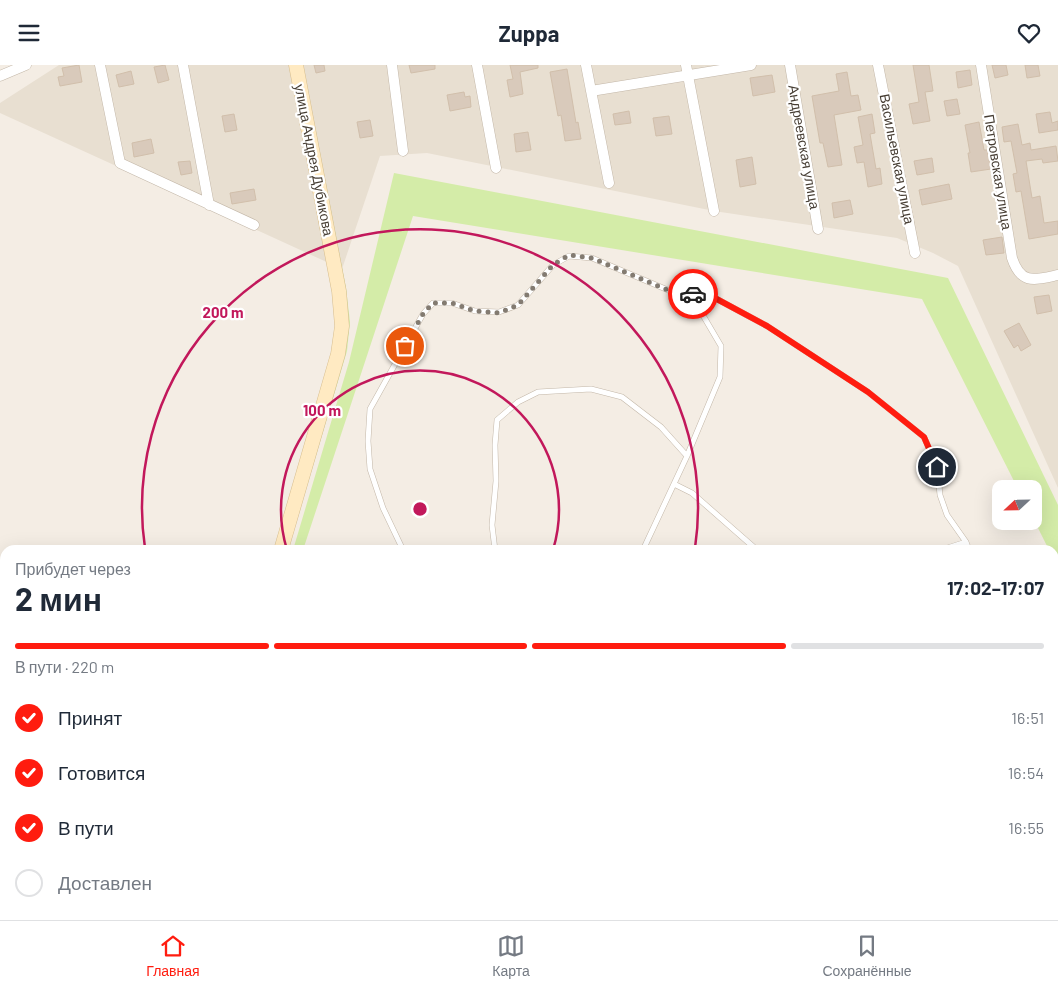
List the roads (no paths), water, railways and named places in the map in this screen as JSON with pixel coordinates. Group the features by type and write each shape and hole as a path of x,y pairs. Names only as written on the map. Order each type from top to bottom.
{"street":[{"path":"0,76 26,65"},
{"path":"100,65 120,163 254,225"},
{"path":"183,65 209,205"},
{"name":"улица Андрея Дубикова","path":"282,545 332,376 340,343 341,308 333,256 296,65"},
{"path":"392,65 403,151"},
{"path":"477,65 496,168"},
{"path":"586,65 609,183"},
{"path":"686,65 714,211"},
{"path":"591,91 751,65"},
{"name":"Андреевская улица","path":"790,65 818,229"},
{"name":"Васильевская улица","path":"878,65 915,253"},
{"name":"Петровская улица","path":"981,65 1012,259 1018,273 1022,277 1033,279 1058,275"}],"lane":[{"path":"401,545 383,507 370,469 368,441 370,409 423,314 433,303 452,303 475,311 499,313 518,305 553,265 569,255 592,258 675,293 701,312 721,345 720,377 687,456 645,545"},
{"path":"684,300 700,290 767,326 868,392 924,437 937,467 940,495 947,515 967,545"},
{"path":"494,545 492,525 496,481 496,420 518,402 538,392 591,389 622,397 661,427 687,456"},
{"path":"674,484 692,493 752,545"},
{"path":"957,545 966,542"}]}
